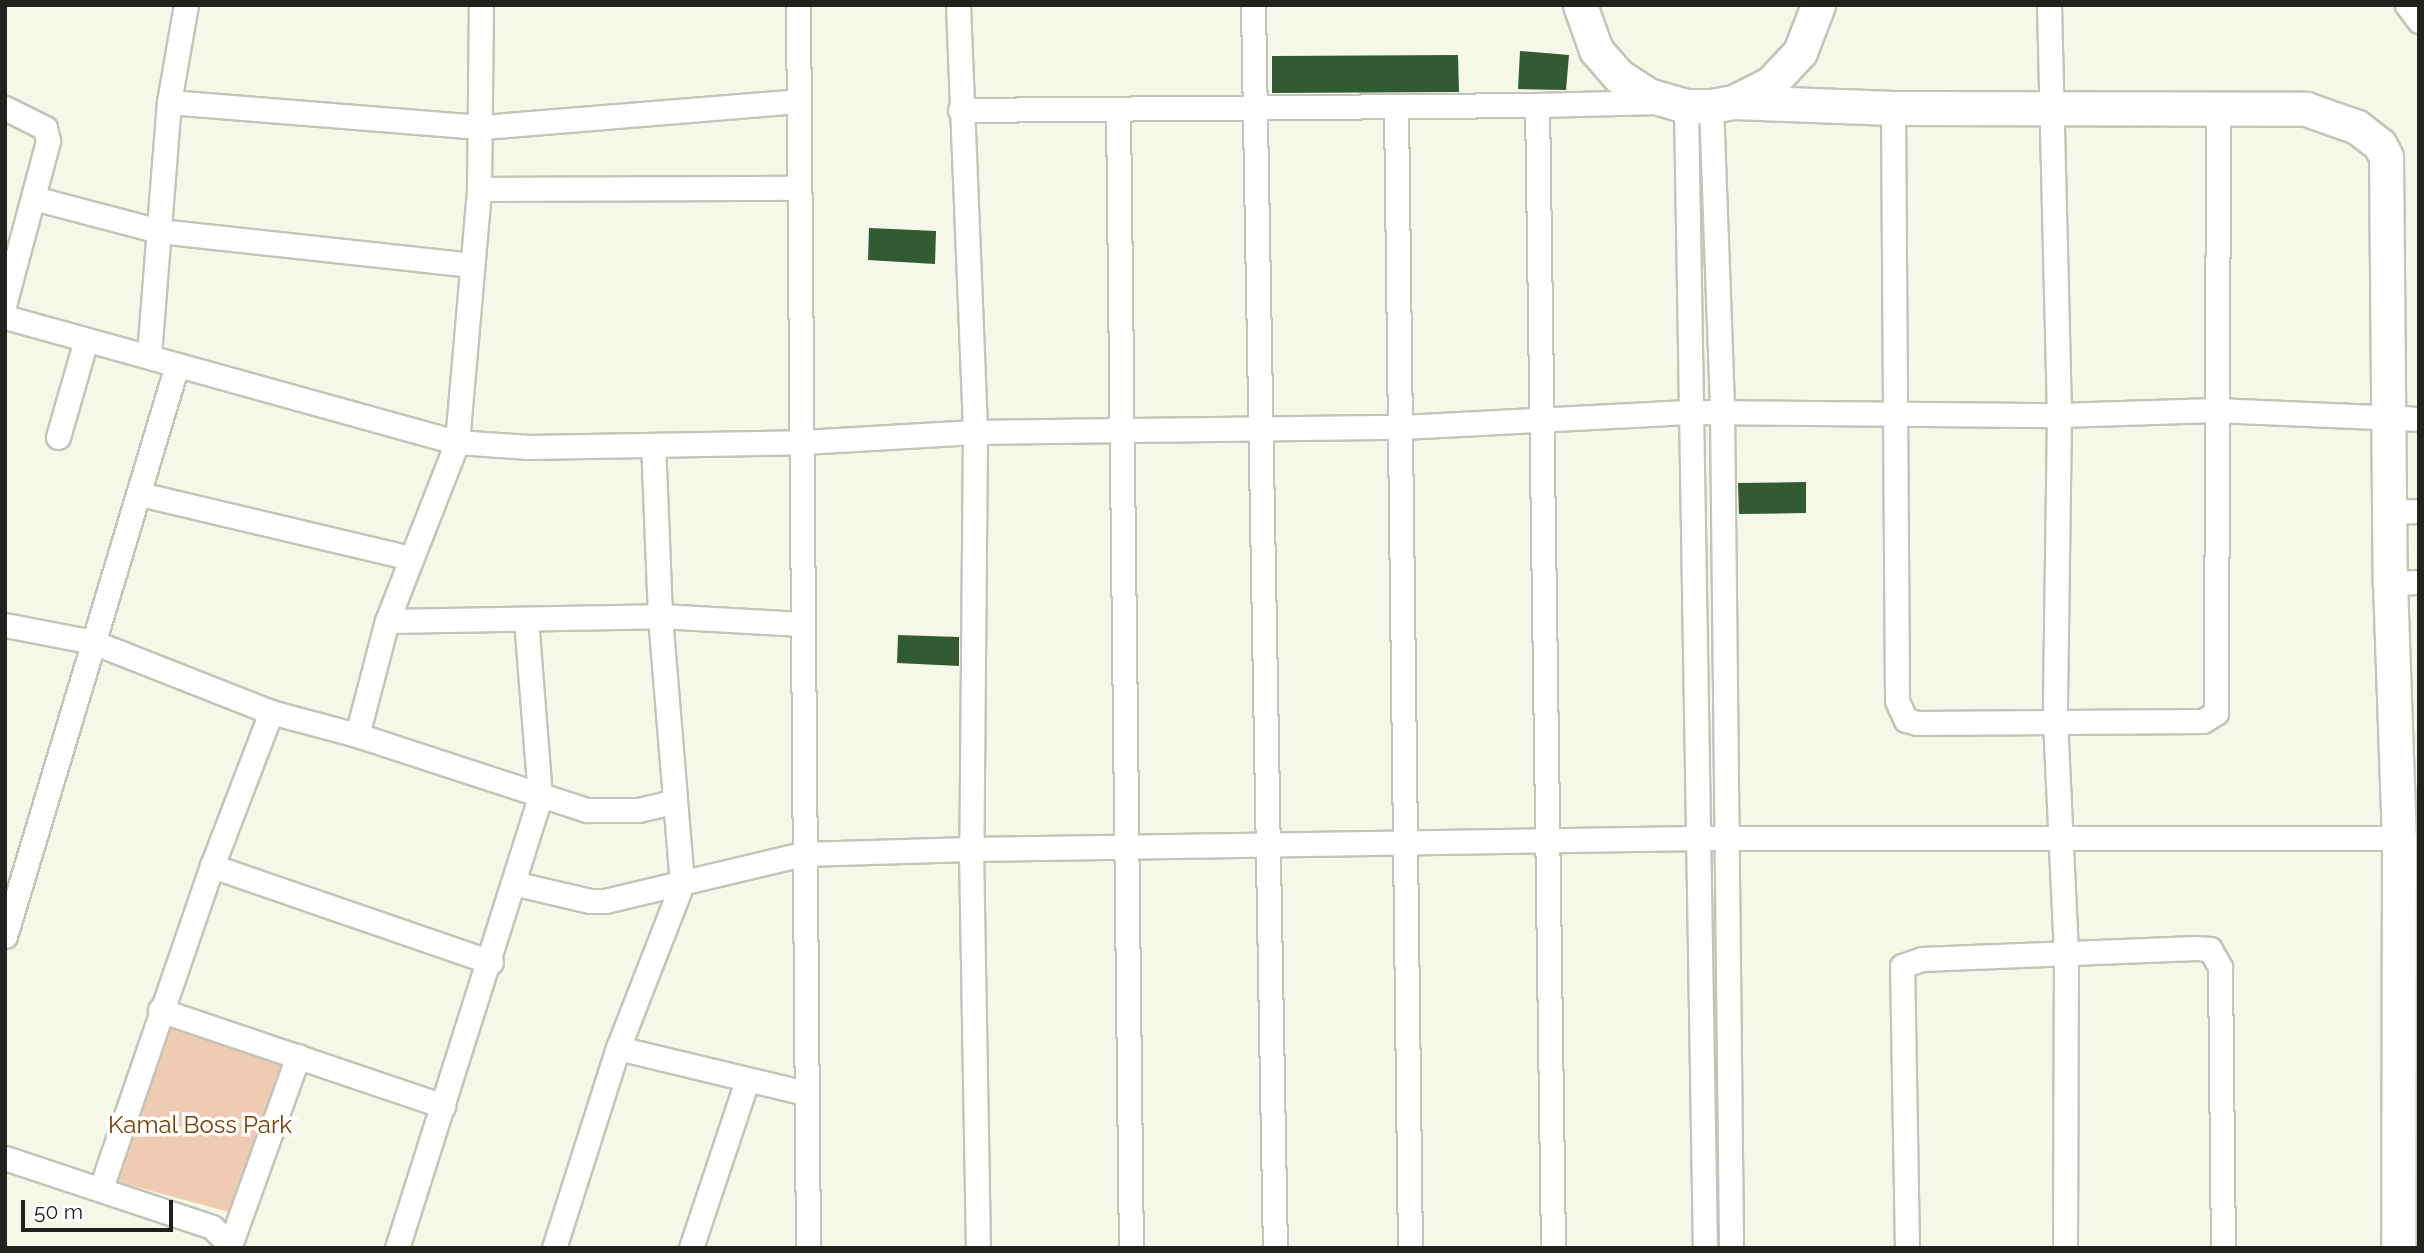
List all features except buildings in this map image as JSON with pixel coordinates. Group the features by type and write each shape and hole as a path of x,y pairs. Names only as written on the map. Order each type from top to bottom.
{"street":[{"path":"149,355 169,102 186,5"},
{"path":"357,735 387,621 457,442 483,127 481,5"},
{"path":"798,5 808,1248"},
{"path":"958,5 960,110 975,432 971,849 978,1248"},
{"path":"1252,5 1257,108 1263,425 1267,845 1275,1248"},
{"path":"1580,5 1596,50 1619,76 1648,95 1700,104 1772,83 1801,52 1818,5"},
{"path":"2049,5 2059,415 2055,720 2066,956 2065,1248"},
{"path":"2407,5 2419,21"},
{"path":"169,102 483,127 798,101"},
{"path":"960,110 1700,104 1893,108 2306,109 2357,127 2379,145 2386,158 2403,418 2398,1248"},
{"path":"1700,104 1722,412 1724,840 1731,1248"},
{"path":"1700,104 1693,412 1705,1248"},
{"path":"1537,105 1553,1248"},
{"path":"1396,106 1410,1248"},
{"path":"5,108 46,128 48,141 34,198 13,249 5,302"},
{"path":"1893,108 1900,713 1917,723 2203,721 2216,713 2218,110"},
{"path":"1118,109 1125,429 1125,847 1131,1248"},
{"path":"479,189 799,188"},
{"path":"34,198 159,231 472,265"},
{"path":"5,317 457,442 529,447 803,442 975,432 1263,425 1402,426 1693,412 2059,415 2215,410 2403,418"},
{"path":"58,437 86,340"},
{"path":"5,936 177,365"},
{"path":"554,1248 618,1048 682,884 660,616 653,445"},
{"path":"140,494 411,558"},
{"path":"387,621 526,621 660,616 802,624"},
{"path":"397,1248 491,962 540,797 526,621"},
{"path":"5,625 93,642 271,712 357,735 540,797 587,810 616,812 674,802"},
{"path":"101,1188 160,1010 271,712"},
{"path":"513,883 590,901 682,884 803,854 971,849 1699,838 2399,838"},
{"path":"212,866 491,962"},
{"path":"1907,1248 1902,966 1922,960 2066,956 2196,948 2210,949 2217,955 2222,1248"},
{"path":"160,1010 443,1106"},
{"path":"618,1048 806,1093"},
{"path":"5,1158 212,1227 229,1246 298,1056"},
{"path":"691,1248 747,1081"}],"green space":[{"name":"Kamal Boss Park","path":"160,1010 298,1056 247,1217 104,1178"}]}
